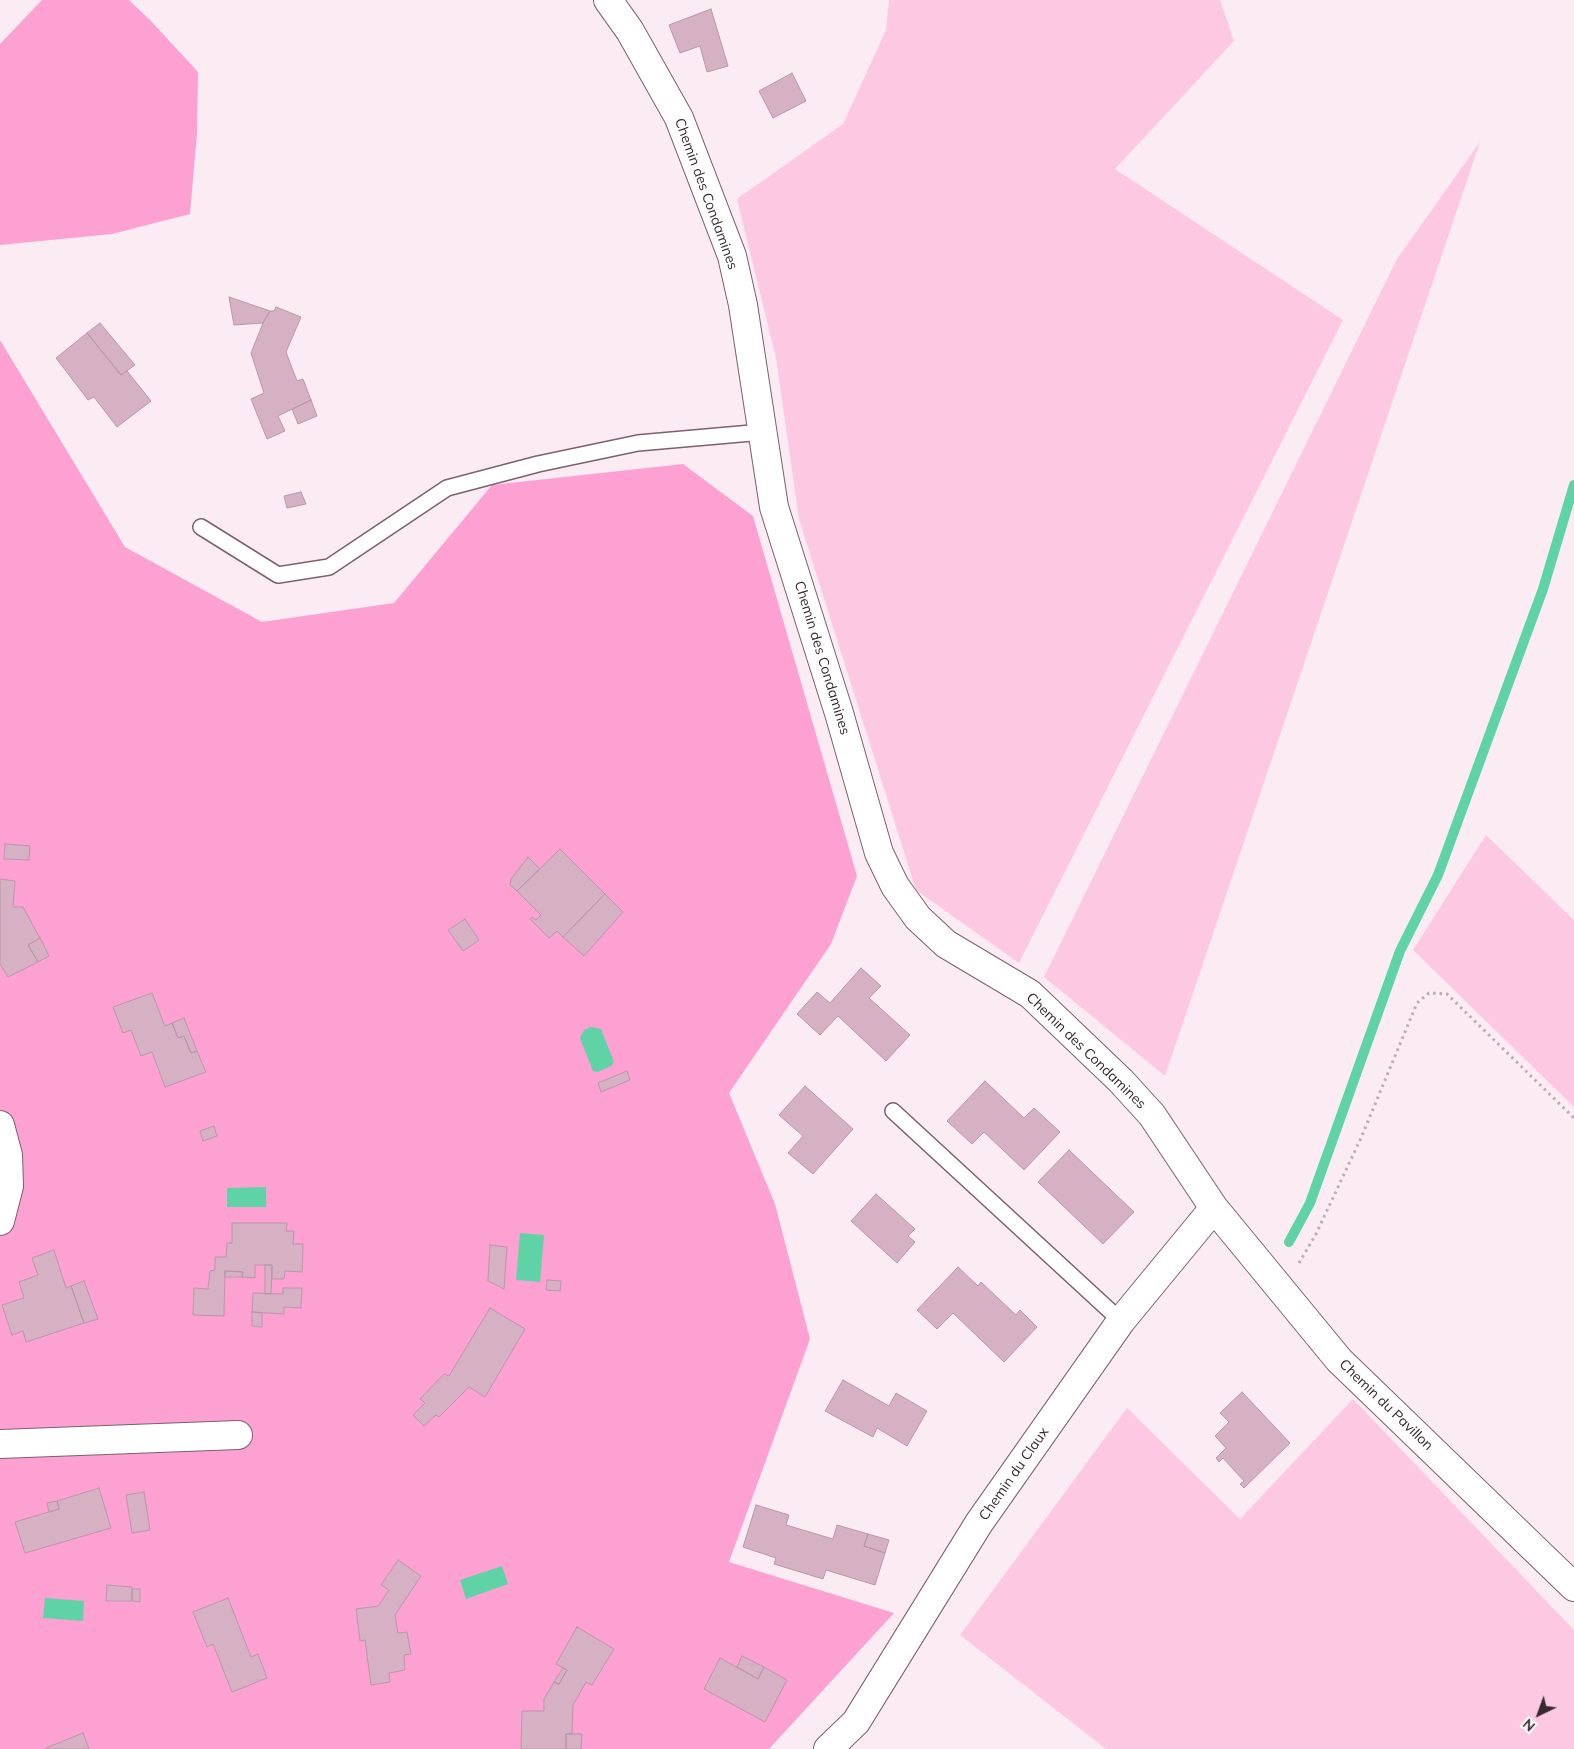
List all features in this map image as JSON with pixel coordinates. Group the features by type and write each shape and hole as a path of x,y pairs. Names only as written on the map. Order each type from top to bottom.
{"street":[{"name":"Chemin des Condamines","path":"608,0 630,31 679,118 732,256 743,305 774,507 839,713 879,853 895,886 918,918 946,944 1030,994 1121,1081 1152,1115 1214,1208"},
{"path":"0,1125 8,1155 9,1186 0,1221"},
{"name":"Chemin du Pavillon","path":"1214,1208 1339,1360 1574,1587"},
{"name":"Chemin du Claux","path":"828,1749 856,1722 979,1523 1122,1321 1214,1208"},
{"path":"0,1444 238,1435"}],"lane":[{"path":"201,526 278,575 329,567 446,488 538,464 638,443 762,432"},
{"path":"892,1111 1122,1321"}],"path":[{"path":"1282,1291 1316,1234 1361,1138 1417,1003 1429,994 1447,994 1574,1118"}],"shaded area":[{"path":"42,0 129,0 198,72 197,133 190,214 112,234 0,245 0,44"},
{"path":"889,0 1220,0 1234,41 1115,169 1343,320 1019,963 916,890 799,519 776,358 737,199 843,124 886,30"},
{"path":"1480,142 1165,1076 1044,977 1397,259"},
{"path":"0,340 125,547 262,622 394,603 492,485 683,464 753,516 857,876 831,944 729,1093 775,1204 810,1339 729,1562 894,1613 769,1749 0,1749"},
{"path":"1486,835 1574,920 1574,1107 1413,950"},
{"path":"591,1027 601,1029 614,1062 611,1066 598,1072 593,1071 580,1038 584,1030"},
{"path":"266,1187 266,1207 227,1207 227,1188"},
{"path":"520,1233 544,1235 540,1282 516,1280"},
{"path":"1353,1399 1574,1630 1574,1749 1106,1749 960,1635 1127,1408 1240,1519"},
{"path":"502,1566 508,1584 466,1599 460,1580"},
{"path":"45,1598 84,1601 83,1621 43,1618"}],"building":[{"path":"711,9 728,66 707,72 700,46 680,53 669,25"},
{"path":"792,73 806,101 773,118 759,91"},
{"path":"229,297 270,311 263,323 234,325"},
{"path":"276,307 301,317 286,352 297,381 303,379 311,400 278,416 285,431 267,439 251,399 264,393 251,353 263,323 270,311 274,311"},
{"path":"100,323 135,365 121,375 87,333"},
{"path":"87,333 121,375 127,371 151,401 117,427 94,397 88,400 56,358"},
{"path":"311,400 317,416 298,424 292,409"},
{"path":"301,492 306,504 287,508 284,496"},
{"path":"5,844 30,846 29,860 4,859"},
{"path":"560,849 605,894 563,937 557,931 549,938 530,919 532,917 536,920 541,915 517,891"},
{"path":"528,857 540,869 517,891 510,885 511,879"},
{"path":"0,879 15,881 13,907 23,907 40,938 28,945 38,962 8,977 0,964"},
{"path":"605,894 623,912 584,956 563,937"},
{"path":"465,919 479,940 463,951 448,930"},
{"path":"40,938 49,956 38,962 28,945"},
{"path":"861,968 881,986 869,998 910,1035 886,1061 838,1016 820,1035 797,1014 817,992 830,1003"},
{"path":"152,993 165,1026 172,1023 178,1038 184,1036 191,1053 197,1051 206,1072 165,1087 152,1052 141,1056 131,1030 123,1033 113,1007"},
{"path":"184,1018 197,1051 191,1053 184,1036 178,1038 172,1023"},
{"path":"627,1071 630,1080 601,1092 598,1083"},
{"path":"985,1081 1024,1118 1034,1108 1060,1132 1024,1170 984,1132 972,1144 947,1121"},
{"path":"805,1086 853,1129 813,1174 788,1153 803,1136 779,1115"},
{"path":"214,1126 217,1136 203,1141 200,1131"},
{"path":"1069,1150 1134,1212 1103,1244 1038,1182"},
{"path":"876,1194 915,1229 908,1236 915,1242 897,1263 851,1221"},
{"path":"232,1223 287,1223 286,1231 294,1231 293,1244 303,1244 302,1272 285,1271 284,1279 272,1279 272,1265 255,1265 255,1278 242,1277 243,1272 225,1271 224,1316 193,1315 194,1288 208,1289 210,1271 215,1270 215,1257 226,1257 227,1243 232,1243"},
{"path":"490,1245 507,1247 504,1289 488,1281"},
{"path":"54,1250 66,1288 71,1286 84,1323 26,1342 23,1331 12,1335 2,1305 24,1298 19,1282 38,1275 32,1258"},
{"path":"265,1265 272,1265 271,1294 265,1294"},
{"path":"958,1267 978,1286 981,1282 1016,1315 1020,1310 1037,1327 1004,1362 953,1313 937,1329 917,1310"},
{"path":"225,1271 243,1272 242,1277 225,1277"},
{"path":"547,1280 561,1281 560,1291 546,1290"},
{"path":"84,1281 98,1319 84,1323 71,1286"},
{"path":"283,1288 302,1288 301,1308 284,1307 284,1314 252,1312 253,1293 283,1294"},
{"path":"490,1308 525,1329 485,1397 469,1387 439,1417 436,1415 424,1426 413,1415 425,1403 420,1399 444,1374 449,1376"},
{"path":"252,1312 262,1313 262,1327 252,1326"},
{"path":"843,1380 889,1406 896,1393 927,1411 907,1446 877,1428 873,1437 825,1411"},
{"path":"1242,1392 1290,1443 1244,1488 1240,1484 1244,1481 1223,1458 1219,1462 1216,1458 1226,1448 1215,1436 1229,1422 1220,1413"},
{"path":"99,1488 111,1528 25,1553 15,1522 59,1509 57,1501"},
{"path":"144,1492 150,1530 132,1533 126,1495"},
{"path":"57,1501 59,1509 49,1512 47,1503"},
{"path":"756,1505 789,1515 786,1525 833,1539 837,1525 868,1534 864,1546 885,1553 875,1585 826,1570 823,1579 774,1564 776,1558 743,1547"},
{"path":"868,1534 889,1540 885,1553 864,1546"},
{"path":"398,1560 421,1576 395,1615 398,1633 407,1632 411,1654 404,1655 405,1670 389,1673 390,1682 371,1685 365,1640 360,1641 356,1609 378,1606 389,1590 381,1585"},
{"path":"107,1585 132,1587 132,1601 106,1601"},
{"path":"132,1589 140,1589 140,1602 132,1601"},
{"path":"228,1598 251,1657 258,1654 267,1678 232,1692 213,1644 207,1647 193,1612"},
{"path":"577,1627 614,1649 592,1685 586,1682 573,1705 572,1734 566,1734 566,1749 521,1749 522,1711 544,1711 544,1699 554,1682 559,1684 567,1670 556,1664"},
{"path":"742,1656 764,1667 758,1679 737,1667"},
{"path":"720,1658 758,1679 764,1667 787,1680 765,1722 704,1689"},
{"path":"563,1668 567,1670 559,1684 554,1682"},
{"path":"83,1733 89,1749 46,1749 46,1748"},
{"path":"566,1734 582,1734 581,1749 566,1749"}],"waterway":[{"path":"1289,1242 1310,1203 1400,951 1438,875 1543,589 1574,485"}]}
